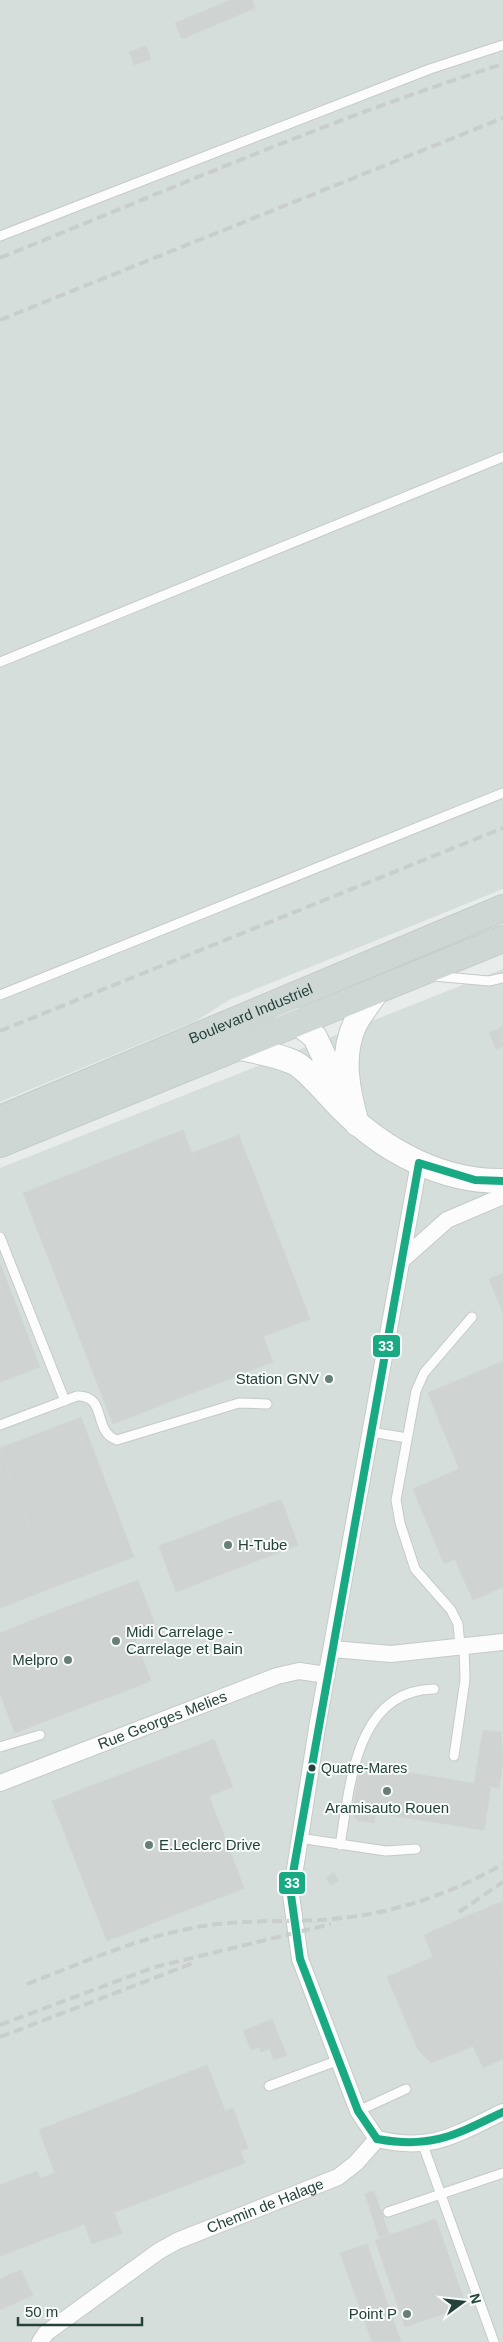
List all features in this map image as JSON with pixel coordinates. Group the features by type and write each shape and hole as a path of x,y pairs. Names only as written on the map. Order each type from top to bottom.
{"main road":[{"name":"Boulevard Industriel","path":"0,1119 503,908"},
{"name":"Boulevard Industriel","path":"0,1144 240,1048 503,939"},
{"path":"354,1114 347,1071 350,1041 356,1024 377,991"},
{"path":"297,1064 294,1042 303,993"},
{"path":"275,1005 315,1037 333,1076 354,1114"},
{"path":"240,1048 272,1054 297,1064 394,1150 419,1163 475,1180 503,1181"}],"street":[{"path":"419,1163 327,1675 291,1895 297,1945 358,2111 377,2139 398,2144 423,2145 454,2135 503,2112"},
{"path":"402,1260 448,1220 503,1196"},
{"path":"332,1649 391,1654 503,1642"},
{"name":"Rue Georges Melies","path":"0,1783 277,1676 299,1671 327,1675"},
{"name":"Chemin de Halage","path":"40,2342 46,2333 159,2251 177,2241 338,2177 356,2163 377,2139"}],"lane":[{"path":"0,236 430,69 503,45"},
{"path":"0,662 503,457"},
{"path":"0,995 503,792"},
{"path":"416,975 489,981 503,978"},
{"path":"0,1236 65,1401"},
{"path":"454,1756 465,1680 458,1624 454,1616 415,1569 400,1523 396,1500 416,1391 424,1373 472,1316"},
{"path":"0,1426 77,1396 91,1398 105,1432 117,1440 239,1403 267,1404"},
{"path":"371,1432 407,1438"},
{"path":"340,1845 356,1756 370,1729 389,1704 402,1694 416,1690 434,1689"},
{"path":"0,1747 40,1734"},
{"path":"299,1838 386,1852 416,1848"},
{"path":"269,2086 339,2060"},
{"path":"358,2111 406,2089"},
{"path":"423,2145 494,2342"},
{"path":"388,2212 503,2173"}],"shaded area":[{"path":"0,0 503,0 503,889 229,1000 196,1021 0,1102"},
{"path":"503,969 503,2342 0,2342 0,1168"}],"building":[{"path":"230,0 252,0 255,8 182,39 175,23"},
{"path":"146,46 151,59 134,65 129,52"},
{"path":"503,1026 503,1041 498,1029"},
{"path":"498,1029 503,1046 496,1049 489,1032"},
{"path":"183,1130 273,1362 113,1424 23,1193"},
{"path":"239,1135 310,1319 275,1332 204,1148"},
{"path":"204,1148 275,1332 263,1337 192,1153"},
{"path":"0,1263 40,1367 0,1382"},
{"path":"503,1273 503,1313 489,1279"},
{"path":"503,1361 503,1587 473,1600 462,1575 471,1571 464,1555 444,1564 413,1489 459,1469 428,1393"},
{"path":"81,1417 134,1557 52,1588 0,1448"},
{"path":"0,1450 52,1588 0,1608"},
{"name":"H-Tube","path":"281,1499 298,1545 176,1592 159,1546"},
{"path":"464,1555 471,1571 462,1575 455,1559"},
{"path":"138,1580 157,1630 135,1638 151,1681 61,1715 25,1623"},
{"path":"25,1623 61,1715 15,1733 0,1694 0,1633"},
{"path":"483,1730 501,1732 503,1762 499,1788 474,1783"},
{"name":"E.Leclerc Drive","path":"214,1739 233,1787 209,1796 244,1888 107,1941 52,1801"},
{"path":"360,1765 491,1786 484,1830 376,1813 374,1823 357,1820 352,1814"},
{"path":"334,1873 338,1881 331,1885 326,1877"},
{"path":"503,1901 503,1975 477,1912"},
{"path":"477,1912 503,1975 503,2059 483,2068 473,2046 431,2063 418,2050 387,1977 433,1957 424,1935"},
{"path":"272,2019 287,2055 274,2060 270,2049 261,2052 259,2047 251,2050 243,2031"},
{"path":"207,2065 224,2108 55,2173 39,2130"},
{"path":"224,2108 245,2163 0,2256 0,2194"},
{"path":"233,2108 248,2148 241,2151 225,2111"},
{"path":"37,2171 40,2178 0,2194 0,2185"},
{"path":"374,2191 389,2234 379,2237 365,2194"},
{"path":"114,2213 122,2233 92,2244 84,2224"},
{"path":"436,2219 466,2306 405,2327 375,2240"},
{"path":"367,2244 401,2342 372,2342 340,2253"},
{"path":"21,2270 33,2295 0,2310 0,2279"}],"railway":[{"path":"0,258 312,131 503,64"},
{"path":"0,320 503,118"},
{"path":"0,1031 503,828"},
{"path":"27,1984 117,1949 186,1929 238,1922 344,1918 391,1909 414,1903 460,1886 503,1864"},
{"path":"459,1912 503,1882"},
{"path":"0,2025 155,1967 331,1924"},
{"path":"0,2037 196,1962"}],"transit line":[{"name":"33","path":"377,2139 358,2111 300,1959 291,1895 293,1873 419,1163 475,1180 503,1181"},
{"name":"33","path":"377,2139 413,2142 443,2138 503,2112"}],"place":[{"name":"Station GNV","path":"329,1379"},
{"name":"H-Tube","path":"228,1545"},
{"name":"Midi Carrelage - Carrelage et Bain","path":"116,1641"},
{"name":"Melpro","path":"68,1660"},
{"name":"Quatre-Mares","path":"312,1768"},
{"name":"Aramisauto Rouen","path":"387,1791"},
{"name":"E.Leclerc Drive","path":"149,1845"},
{"name":"Point P","path":"407,2314"}]}
